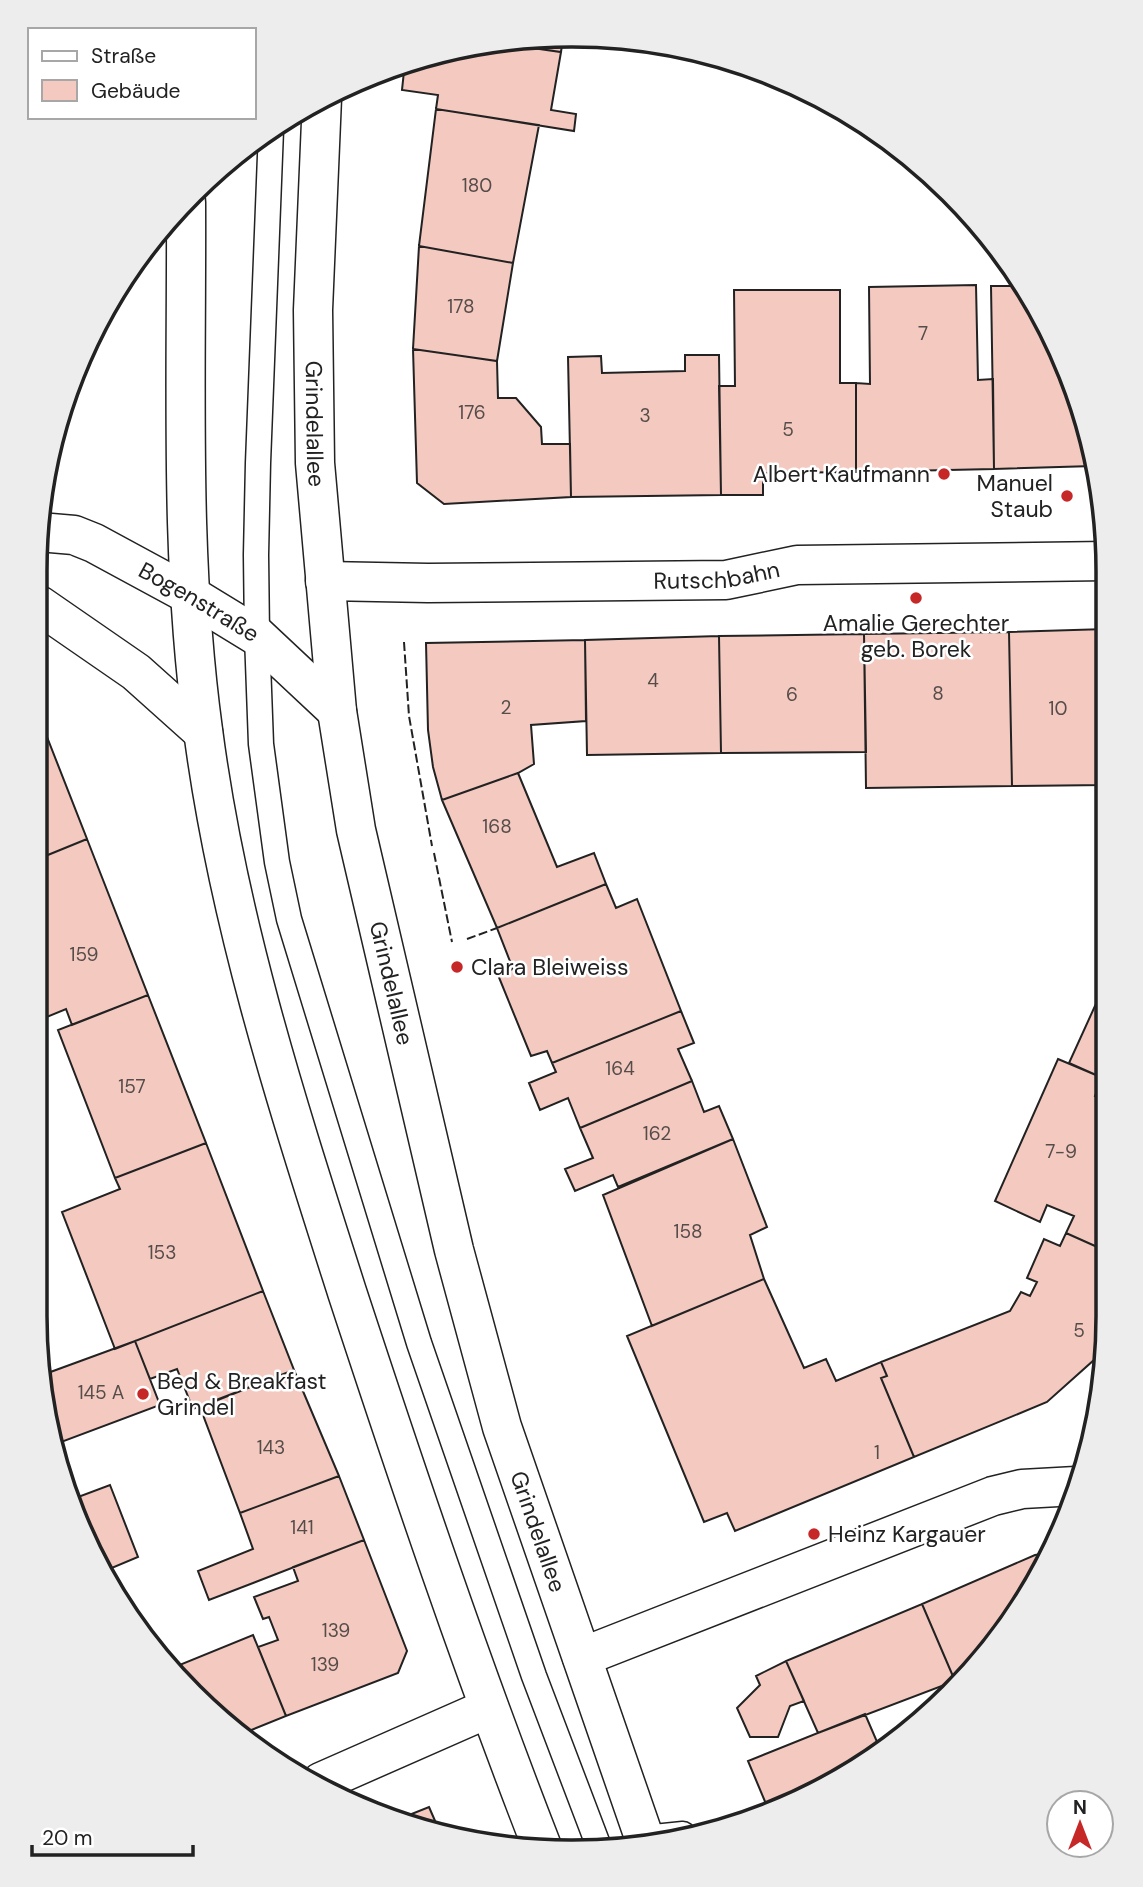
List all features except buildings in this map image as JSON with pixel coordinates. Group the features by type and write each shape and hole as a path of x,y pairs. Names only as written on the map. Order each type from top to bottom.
{"main road":[{"name":"Grindelallee","path":"321,111 313,310 315,463 337,711 356,830 454,1250 502,1427 643,1835"},
{"path":"186,217 186,464 194,655 215,807 239,928 292,1121 369,1357 489,1708 539,1839"},
{"name":"Bogenstraße","path":"48,534 74,535 94,543 190,595 257,636 337,711"},
{"name":"Rutschbahn","path":"325,581 428,583 726,580 797,565 1096,561"},
{"path":"47,611 136,672 203,732"},
{"path":"582,1657 993,1496 1067,1486"},
{"path":"327,1779 489,1708"}],"lane":[{"path":"270,143 257,476 257,636 261,744 277,862 289,919 419,1343 534,1676 596,1839"}],"fence":[{"path":"404,642 409,716 432,846"},
{"path":"434,853 452,942"},
{"path":"467,939 497,928"}],"place":[{"name":"Albert Kaufmann","path":"944,474"},
{"name":"Manuel Staub","path":"1067,496"},
{"name":"Amalie Gerechter geb. Borek","path":"916,598"},
{"name":"Clara Bleiweiss","path":"457,967"},
{"name":"Bed & Breakfast Grindel","path":"143,1394"},
{"name":"Heinz Kargauer","path":"814,1534"}]}
